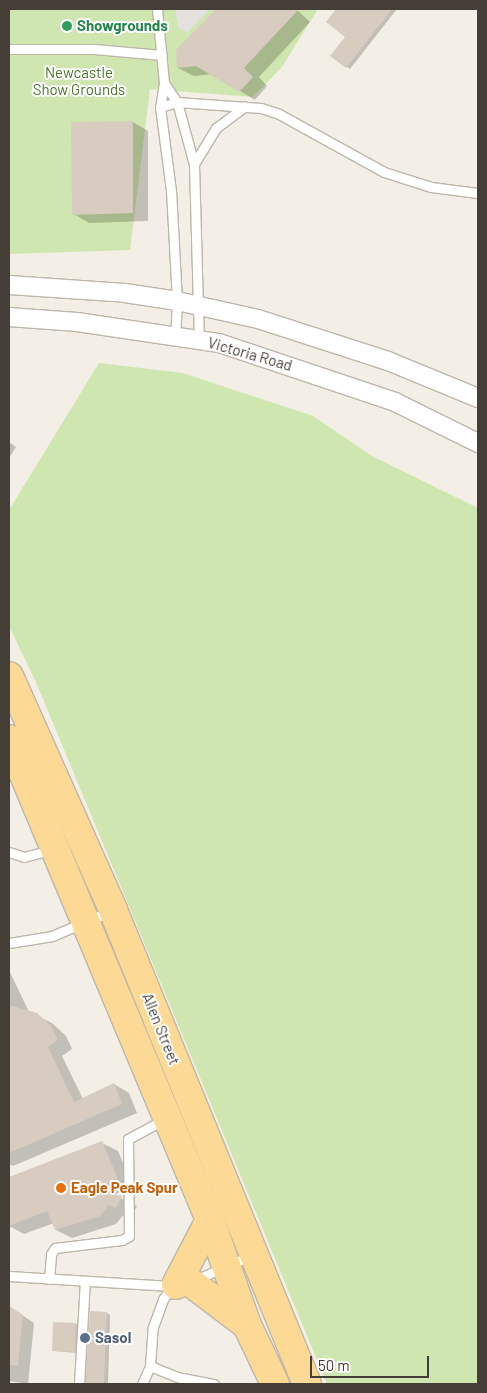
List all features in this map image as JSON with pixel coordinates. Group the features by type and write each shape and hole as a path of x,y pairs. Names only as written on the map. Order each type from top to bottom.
{"main road":[{"name":"Allen Street","path":"9,676 68,841 88,924 210,1220 247,1325 275,1384"},
{"name":"Allen Street","path":"9,739 68,841 113,910 252,1255 307,1384"},
{"path":"139,1047 164,1036"},
{"path":"210,1220 179,1285 247,1325"}],"street":[{"path":"9,285 125,293 200,306 328,339 478,398"},
{"name":"Victoria Road","path":"9,317 77,322 199,340 293,366 395,402 478,443"}],"lane":[{"path":"157,9 164,83 160,107 171,190 178,301 175,336"},
{"path":"9,49 84,49 162,55"},
{"path":"164,83 177,102 194,164 200,306 199,340"},
{"path":"160,107 177,102 245,106 280,114 384,172 431,186 478,193"},
{"path":"194,164 216,128 245,106"},
{"path":"9,852 24,857 68,841"},
{"path":"9,943 52,936 88,924 113,910"},
{"path":"49,1279 55,1248 122,1240 129,1236 128,1139 168,1118"},
{"path":"9,1276 179,1285 228,1268 252,1255"},
{"path":"79,1384 85,1281"},
{"path":"136,1384 142,1384 150,1366 153,1327 179,1285"},
{"path":"150,1366 176,1381 214,1384"}],"green space":[{"name":"Newcastle Show Grounds","path":"9,9 318,9 282,67 253,97 150,89 130,250 9,254"},
{"path":"99,363 183,373 313,416 372,456 478,508 478,1384 327,1384 36,682 9,626 9,510"}],"shaded area":[{"path":"175,9 210,9 187,33 178,27"}],"building":[{"path":"216,9 299,9 244,68 253,77 239,92 196,66 177,68 176,50"},
{"path":"336,9 392,9 346,68 330,56 345,37 326,22"},
{"path":"133,121 133,213 72,215 71,122"},
{"path":"9,1005 37,1013 51,1026 58,1040 48,1047 74,1102 114,1083 122,1104 9,1153"},
{"name":"Eagle Peak Spur","path":"102,1141 118,1179 93,1189 122,1196 116,1208 109,1205 100,1216 55,1230 47,1211 9,1226 9,1177"},
{"path":"9,1306 23,1315 18,1366 9,1365"},
{"path":"90,1311 107,1312 104,1384 85,1383"},
{"path":"53,1322 76,1323 75,1352 52,1351"}],"place":[{"name":"Showgrounds","path":"67,26"},
{"name":"Eagle Peak Spur","path":"61,1188"},
{"name":"Sasol","path":"85,1338"}]}
